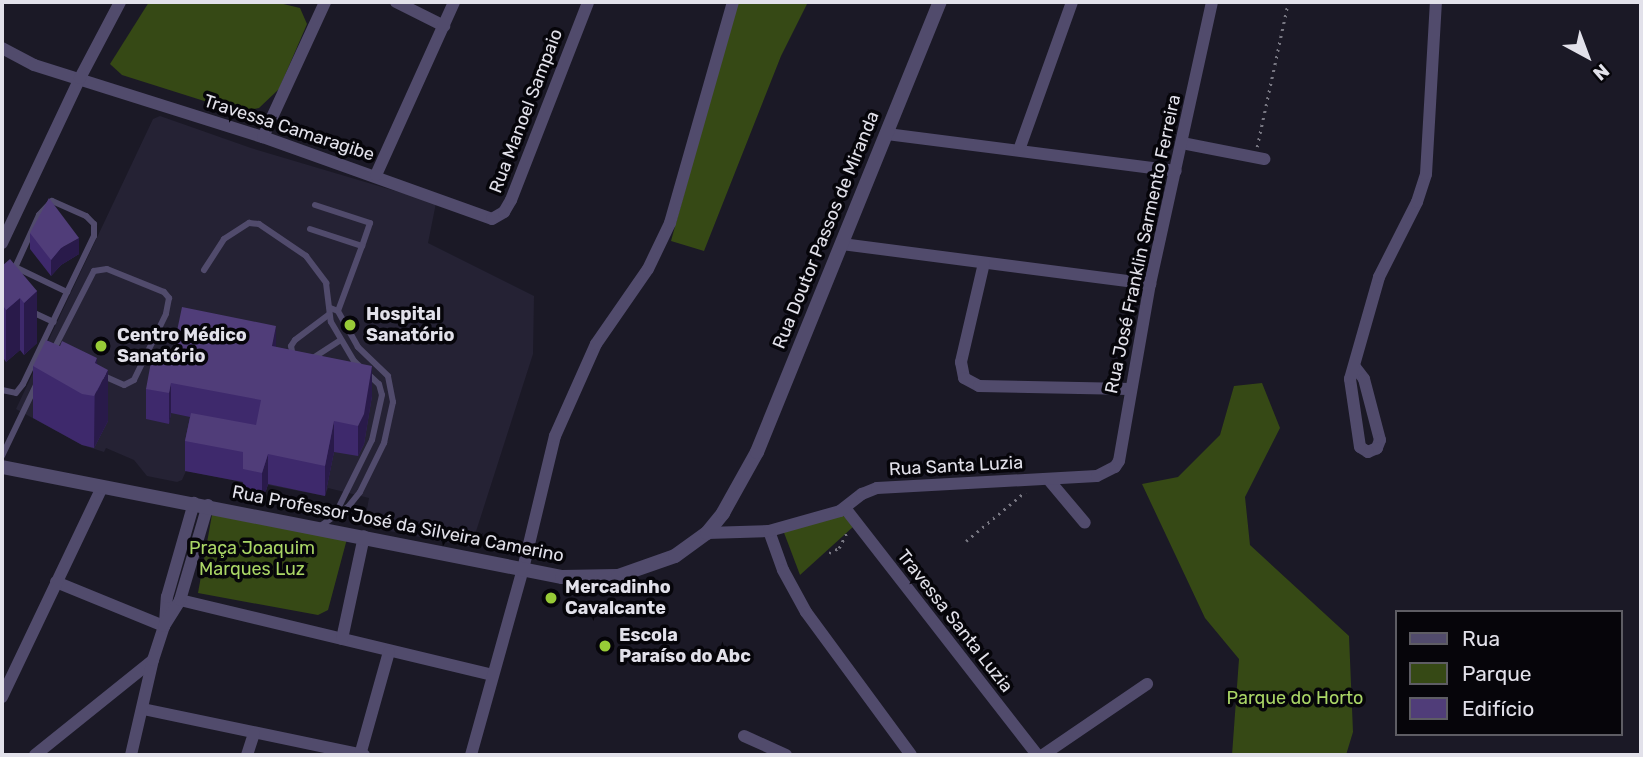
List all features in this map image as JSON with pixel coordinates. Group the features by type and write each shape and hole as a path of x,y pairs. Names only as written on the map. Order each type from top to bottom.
{"street":[{"path":"2,243 80,78 120,2"},
{"path":"263,137 325,2"},
{"path":"396,2 444,26"},
{"path":"376,175 454,2"},
{"name":"Rua Manoel Sampaio","path":"485,218 497,218 511,200 588,2"},
{"path":"471,755 523,569 555,436 596,344 660,247 677,204 733,2"},
{"name":"Rua Doutor Passos de Miranda","path":"747,473 940,2"},
{"path":"1019,150 1072,2"},
{"name":"Rua José Franklin Sarmento Ferreira","path":"1091,476 1107,472 1119,461 1150,284 1212,2"},
{"path":"1354,366 1364,379 1380,440 1377,448 1368,452 1360,447 1350,379 1378,277 1411,214 1426,174 1436,2"},
{"name":"Travessa Camaragibe","path":"2,48 34,65 376,175 485,218"},
{"path":"887,134 1175,172"},
{"path":"1182,143 1259,158"},
{"path":"842,244 1150,284"},
{"path":"984,263 961,362 964,379 979,386 1130,389"},
{"name":"Rua Professor José da Silveira Camerino","path":"2,467 101,489 201,504 562,577 618,576 675,556 707,533 732,500 747,473"},
{"name":"Rua Santa Luzia","path":"707,533 769,531 847,512 862,494 877,488 1091,476"},
{"path":"1045,479 1085,523"},
{"path":"2,697 101,489"},
{"path":"164,626 180,600 201,504"},
{"path":"131,755 153,660 164,626 167,597 201,504"},
{"name":"Travessa Santa Luzia","path":"847,512 1037,755"},
{"path":"769,531 783,570 806,612 911,755"},
{"path":"342,639 364,536"},
{"path":"56,582 164,626"},
{"path":"180,600 492,676"},
{"path":"143,709 361,755 389,652"},
{"path":"35,755 153,660"},
{"path":"1043,755 1147,684"},
{"path":"247,755 254,734"},
{"path":"744,736 786,755"}],"lane":[{"path":"2,390 12,394 19,390 54,322 95,230 92,220 58,201 52,201 39,215 11,277"},
{"path":"315,205 370,223 338,311 358,347 388,376 393,394 384,443 354,502 319,527"},
{"path":"204,270 224,239 248,223 259,224 306,257 326,283 329,311 341,340 354,361 379,384 382,395 369,449 336,513"},
{"path":"310,229 362,246"},
{"path":"15,267 67,292"},
{"path":"46,365 94,271 107,269 168,294 166,314 132,384 124,386 88,369"},
{"path":"23,307 54,322"},
{"path":"338,311 329,311 295,340 290,353 300,360 310,359 341,340"},
{"path":"53,352 65,358"},
{"path":"2,456 40,377"}],"path":[{"path":"1259,158 1288,2"},
{"path":"966,541 1045,479"},
{"path":"829,553 839,548 846,538 847,512"}],"shaded area":[{"name":"Hospital Sanatório","path":"160,116 251,148 436,203 428,243 534,296 533,354 471,547 364,526 369,498 328,488 325,496 268,485 262,503 243,499 242,482 186,471 182,480 177,482 147,476 134,460 106,448 104,452 82,445 16,409 153,119"}],"green space":[{"path":"149,2 275,2 300,8 307,24 279,89 259,108 239,112 122,75 110,64"},
{"path":"737,2 808,2 781,56 704,251 671,241"},
{"name":"Parque do Horto","path":"1262,383 1280,428 1245,497 1250,545 1349,636 1353,732 1346,755 1232,755 1239,659 1205,618 1142,484 1178,477 1220,435 1234,386"},
{"name":"Praça Joaquim Marques Luz","path":"213,509 348,535 328,610 318,615 198,593"},
{"path":"848,513 854,526 800,575 783,530"}],"building":[{"path":"49,198 79,238 61,248 51,260 30,233"},
{"path":"10,259 37,291 24,303 20,298 6,310 2,304 2,266"},
{"path":"182,307 276,326 272,346 372,366 364,414 358,426 334,421 325,466 268,454 262,473 243,469 243,452 185,441 191,413 256,425 261,400 171,383 169,393 146,389 153,351 172,355"},
{"path":"46,340 60,346 62,341 97,358 95,363 108,370 94,396 82,394 33,366"}],"place":[{"name":"Hospital Sanatório","path":"350,325"},
{"name":"Centro Médico Sanatório","path":"101,346"},
{"name":"Mercadinho Cavalcante","path":"551,598"},
{"name":"Escola Paraíso do Abc","path":"605,646"}]}
